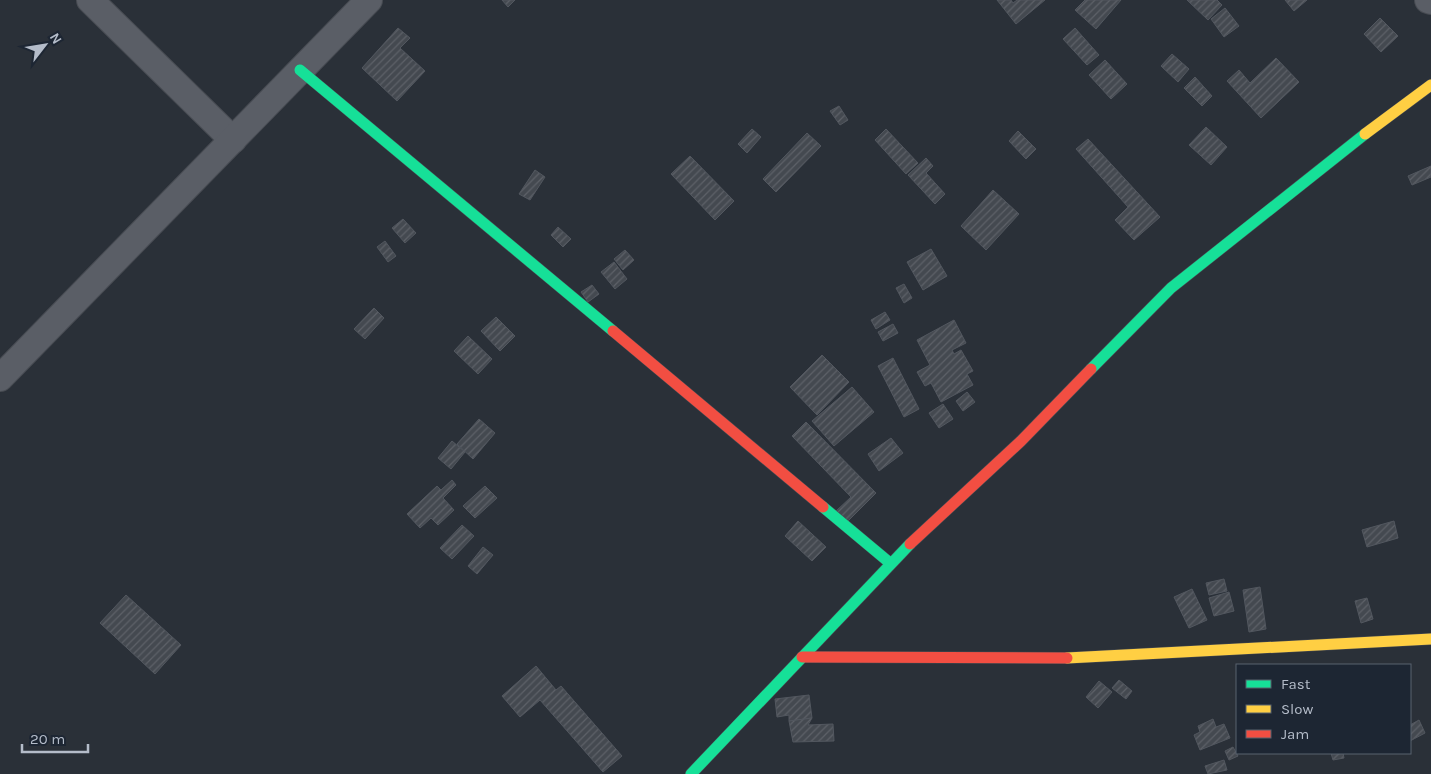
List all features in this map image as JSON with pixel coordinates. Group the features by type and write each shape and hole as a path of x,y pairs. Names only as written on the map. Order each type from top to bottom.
{"street":[{"path":"90,0 233,140"},
{"path":"0,378 369,0"},
{"path":"300,70 890,563"},
{"path":"691,774 890,563 1021,441 1171,288 1316,171 1431,86"},
{"path":"802,657 1070,658 1431,639"}],"building":[{"path":"502,0 515,0 508,7"},
{"path":"997,0 1011,0 1013,3 1017,0 1045,0 1016,24"},
{"path":"1085,0 1121,0 1096,29 1075,10"},
{"path":"1187,0 1217,0 1222,5 1208,20"},
{"path":"1285,0 1307,0 1294,11"},
{"path":"1225,8 1239,26 1224,37 1211,19"},
{"path":"1380,18 1398,36 1381,52 1364,34"},
{"path":"398,28 410,38 400,48 425,71 397,101 362,68"},
{"path":"1075,28 1099,55 1087,65 1063,39"},
{"path":"1172,54 1189,69 1178,82 1161,66"},
{"path":"1276,58 1299,82 1261,118 1227,81 1239,70 1250,83"},
{"path":"1105,60 1127,84 1111,99 1089,75"},
{"path":"1195,77 1212,96 1202,106 1184,88"},
{"path":"839,106 848,120 840,125 830,111"},
{"path":"1206,127 1227,147 1211,165 1189,145"},
{"path":"752,129 761,137 747,153 738,144"},
{"path":"886,129 918,163 906,174 875,140"},
{"path":"1018,131 1036,149 1026,159 1009,141"},
{"path":"807,133 821,146 776,192 763,179"},
{"path":"1088,139 1160,217 1134,240 1115,220 1128,207 1076,149"},
{"path":"690,156 734,201 715,220 671,174"},
{"path":"926,158 933,166 926,173 945,194 935,204 908,175"},
{"path":"1431,166 1431,177 1412,185 1408,176"},
{"path":"535,170 545,177 530,200 519,194"},
{"path":"993,190 1019,214 986,250 961,226"},
{"path":"403,219 416,233 405,243 392,228"},
{"path":"558,227 571,239 563,247 551,235"},
{"path":"385,241 396,256 388,262 377,247"},
{"path":"931,249 947,276 923,290 907,262"},
{"path":"625,250 634,260 623,270 614,259"},
{"path":"614,262 627,279 615,289 601,272"},
{"path":"904,284 912,298 904,303 896,288"},
{"path":"592,285 599,294 588,302 581,292"},
{"path":"374,308 384,318 365,339 354,329"},
{"path":"885,312 890,320 876,329 871,320"},
{"path":"496,317 515,336 500,351 481,331"},
{"path":"954,320 966,343 952,350 954,354 961,350 973,371 967,374 973,385 941,402 931,383 925,386 917,372 930,365 917,340"},
{"path":"893,324 898,333 883,341 878,332"},
{"path":"468,336 492,359 478,374 454,351"},
{"path":"822,355 849,382 817,415 790,387"},
{"path":"893,358 919,409 904,417 878,366"},
{"path":"852,387 874,412 834,446 812,421"},
{"path":"967,392 975,402 963,411 956,401"},
{"path":"943,404 953,419 939,428 929,413"},
{"path":"479,419 495,433 473,459 457,444"},
{"path":"806,422 876,493 846,523 835,512 851,497 792,436"},
{"path":"891,438 903,453 879,471 868,454"},
{"path":"452,441 465,452 451,469 438,458"},
{"path":"452,480 456,485 443,498 454,510 438,525 431,518 420,528 407,514 437,486 441,490"},
{"path":"485,486 497,498 475,518 463,506"},
{"path":"798,521 826,547 812,561 785,536"},
{"path":"1394,521 1398,538 1367,547 1362,530"},
{"path":"462,525 474,536 452,559 440,548"},
{"path":"483,547 493,555 477,574 468,566"},
{"path":"1224,579 1227,591 1209,595 1206,583"},
{"path":"1260,587 1266,629 1249,632 1243,590"},
{"path":"1192,589 1207,620 1189,628 1174,597"},
{"path":"1229,592 1234,611 1214,616 1209,598"},
{"path":"126,595 181,645 155,674 100,623"},
{"path":"1367,598 1373,619 1361,623 1355,601"},
{"path":"536,666 556,690 561,686 622,756 603,772 540,700 520,717 502,696"},
{"path":"1119,680 1132,691 1126,699 1112,688"},
{"path":"1099,681 1112,692 1098,708 1086,697"},
{"path":"809,695 812,718 789,721 789,715 777,717 775,699"},
{"path":"812,718 808,725 833,724 834,741 793,742 789,721"},
{"path":"1213,719 1216,727 1224,724 1230,738 1200,750 1194,735 1200,732 1198,726"},
{"path":"1419,720 1425,733 1411,740 1411,724"},
{"path":"1233,747 1238,756 1229,760 1225,751"},
{"path":"1331,754 1343,754 1344,758 1333,760"},
{"path":"1224,760 1227,770 1208,774 1205,766"}],"traffic: fast":[{"path":"300,70 613,331"},
{"path":"1091,369 1171,288 1365,134"},
{"path":"823,507 890,563"},
{"path":"691,774 910,544"}],"traffic: slow":[{"path":"1365,134 1431,85"},
{"path":"1067,658 1431,639"}],"traffic: jam":[{"path":"613,331 823,507"},
{"path":"910,544 1021,441 1091,369"},
{"path":"802,657 1067,658"}]}
